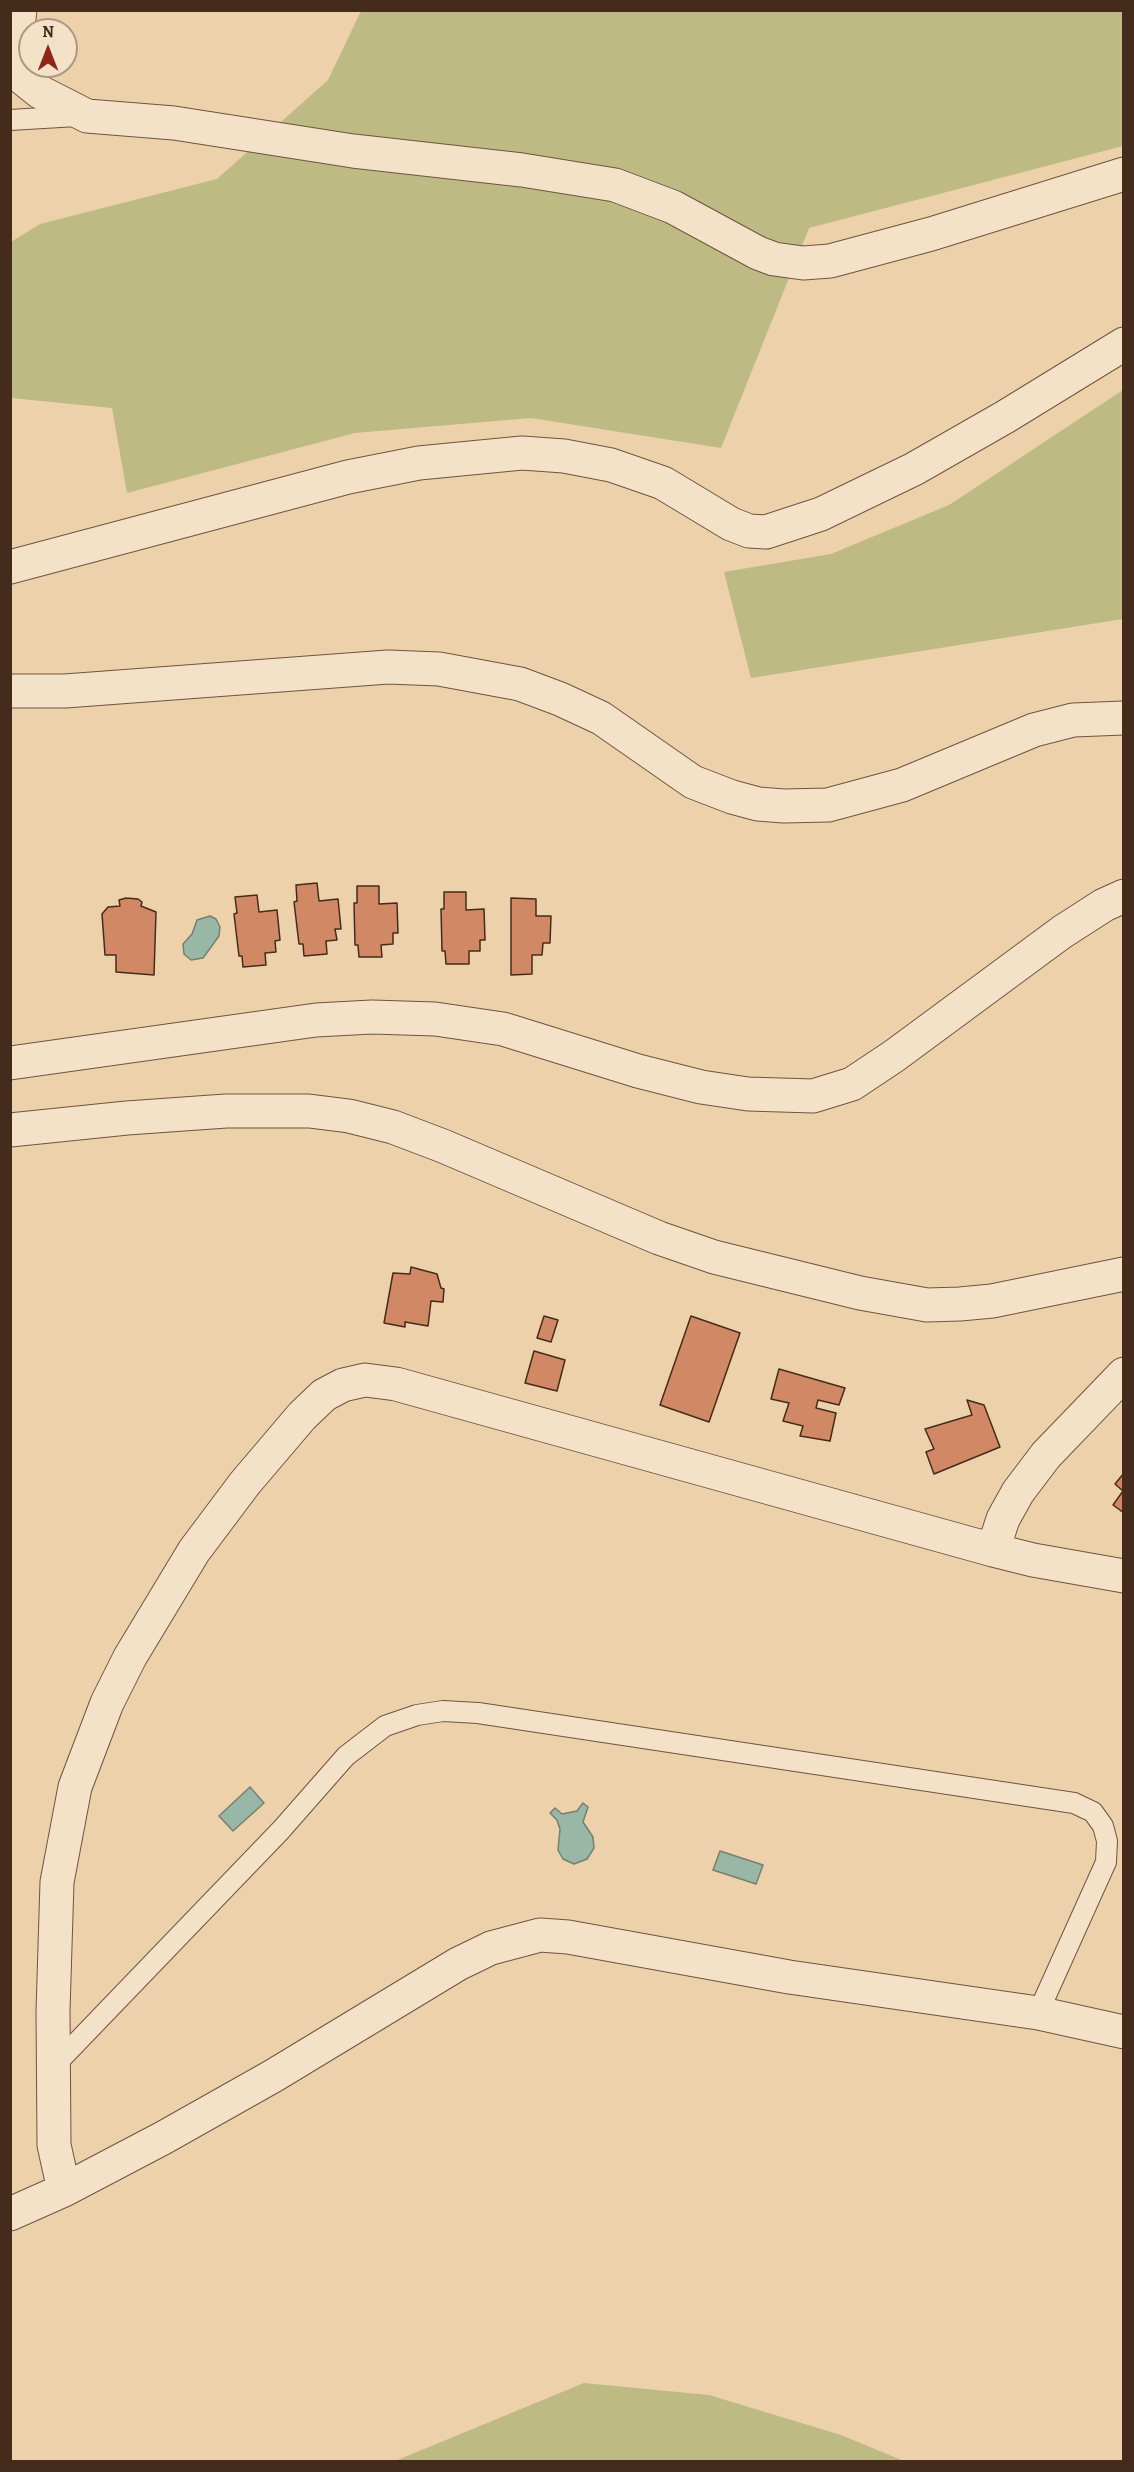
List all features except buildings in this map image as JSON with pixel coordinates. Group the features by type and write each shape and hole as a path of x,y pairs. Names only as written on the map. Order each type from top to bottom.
{"street":[{"path":"20,10 15,52 20,76 47,96 87,116 174,123 353,151 522,170 615,185 673,207 774,259 803,263 830,261 931,234 1124,174"},
{"path":"10,567 348,477 420,463 522,453 564,456 611,465 663,483 731,524 749,531 766,532 821,514 914,469 1005,417 1124,344"},
{"path":"10,691 65,691 388,667 439,669 520,684 560,699 602,718 693,782 758,804 784,806 828,805 902,785 1034,730 1073,720 1124,718"},
{"path":"10,1063 248,1028 342,1018 405,1018 472,1023 503,1029 701,1088 748,1094 813,1096 852,1084 894,1056 1062,932 1124,896"},
{"path":"10,1130 226,1111 309,1111 349,1116 403,1131 648,1234 703,1253 860,1293 927,1305 960,1304 992,1301 1124,1274"},
{"path":"993,1550 1003,1519 1018,1492 1046,1455 1124,1374"},
{"path":"64,2190 54,2145 53,2067 57,1882 75,1787 88,1749 130,1657 194,1551 245,1483 324,1395 343,1385 365,1380 396,1384 993,1550 1033,1560 1124,1576"},
{"path":"10,2214 64,2190 273,2076 459,1964 491,1948 529,1937 568,1936 789,1977 1038,2013 1124,2032"}],"lane":[{"path":"10,120 87,116"},
{"path":"53,2067 281,1830 346,1756 385,1726 417,1715 443,1711 478,1713 1074,1803 1093,1812 1103,1826 1107,1841 1106,1862 1038,2013"}],"shaded area":[{"path":"361,11 1123,11 1123,146 809,228 721,448 531,418 355,433 127,493 112,408 11,398 11,242 40,224 217,179 328,80"},
{"path":"1123,390 1123,619 751,678 724,572 831,554 949,505"},
{"path":"210,916 216,919 220,927 219,936 203,958 191,960 184,954 183,944 192,934 197,920"},
{"path":"250,1787 264,1803 233,1831 219,1816"},
{"path":"583,1803 588,1807 583,1822 593,1837 594,1848 587,1859 574,1864 563,1859 558,1850 560,1829 557,1820 550,1813 555,1808 562,1814 577,1811"},
{"path":"720,1851 763,1865 756,1884 713,1870"},
{"path":"584,2383 709,2395 841,2435 904,2461 395,2461"}]}
